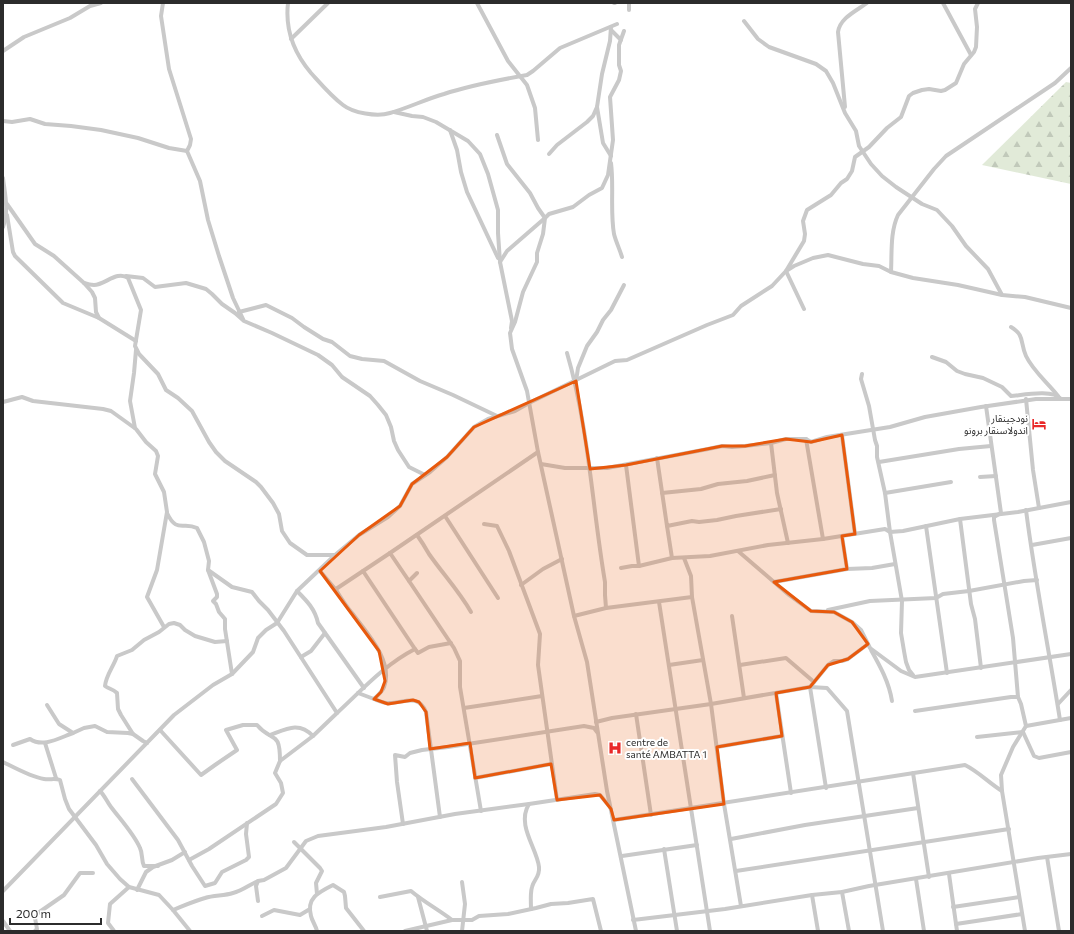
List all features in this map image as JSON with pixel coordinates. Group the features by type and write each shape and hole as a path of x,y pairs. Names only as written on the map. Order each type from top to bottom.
{"street":[{"path":"3,51 24,37 70,18 90,6 102,3"},
{"path":"163,3 161,16 169,69 191,140 187,151 200,181 208,220 218,256 237,312 244,321 318,355 332,365 342,377 370,396 386,415 391,427 394,441 409,467 425,475"},
{"path":"288,3 287,23 291,39 296,52 308,68 324,88 344,106 365,113 377,115 394,112 443,94 527,75 533,72 560,48 611,28 617,24"},
{"path":"291,39 328,3"},
{"path":"477,3 508,61 521,76 532,96 535,108 538,140"},
{"path":"629,3 629,10"},
{"path":"845,113 838,32 839,26 842,21 867,3"},
{"path":"943,3 971,56"},
{"path":"3,891 174,715 213,685 232,674 253,652 258,638 266,630 278,623 297,592 336,555 359,536 388,517 400,506 412,484 430,472 447,457 474,427 488,419 515,411 615,361 627,360 707,325 733,316 742,306 772,286 786,271 804,241 805,234 803,221 807,210 831,195 841,183 847,179 852,171 856,157 901,117 907,99 913,93 929,89 941,91 952,87 956,83 964,64 974,52 977,38 975,9 978,3"},
{"path":"744,21 758,39 769,47 816,64 826,71 833,83 845,113 856,131 859,146 862,151 882,176 912,197 937,210 952,226 966,246 988,269 1002,295"},
{"path":"611,28 621,40"},
{"path":"549,154 557,145 593,116 597,107 602,74 610,41 611,28"},
{"path":"500,262 507,251 549,214 573,207 602,188 608,175 613,140 610,97 619,80 621,71 618,65 619,45 624,31"},
{"path":"891,272 892,232 895,222 898,215 934,169 946,156 1055,83 1071,68"},
{"path":"597,107 603,142 611,156 613,178 612,215 614,235 622,257"},
{"path":"394,112 422,117 436,122 468,141 480,154 488,174 498,210 500,262 512,321 510,333 512,349 527,391 538,452 574,616 592,684 598,736 611,809 622,856 636,931"},
{"path":"3,121 8,122 30,119 45,124 101,130 123,134 169,148 187,151"},
{"path":"450,130 457,150 461,172 467,192 500,262"},
{"path":"497,135 507,164 530,193 545,218 544,234 537,253 537,262 523,292 515,322 510,333"},
{"path":"3,178 7,204 3,227"},
{"path":"7,204 36,244 54,256 92,292 95,298 96,312 99,318"},
{"path":"5,213 15,256 63,303 99,318 136,341"},
{"path":"786,271 813,258 828,255 863,264 879,266 891,272 913,278 958,285 1002,295 1025,297 1071,308"},
{"path":"786,271 804,309"},
{"path":"84,283 93,286 116,276 143,278 155,287 181,283 200,286 206,289 222,304 237,312 266,305 270,306 292,318 323,339 332,342 350,356 362,359 384,361 420,382 453,395 497,416"},
{"path":"126,276 141,310 136,341 130,401 136,429"},
{"path":"576,381 578,368 587,346 611,310 624,285"},
{"path":"1011,327 1021,334 1027,357 1032,365 1060,397"},
{"path":"136,349 159,376 166,390 178,398 192,411 208,442 216,452 225,461 261,487 279,514 282,530 290,543 307,556 336,555"},
{"path":"567,353 576,381 585,430 605,582 606,608"},
{"path":"932,357 946,362 957,371 983,378 1002,388 1011,396 1042,394 1071,399"},
{"path":"862,374 861,380 869,406 878,449 877,457 885,493 895,564 902,600 902,643 909,670 915,677"},
{"path":"1025,395 1039,508"},
{"path":"3,402 22,397 33,401 111,411 136,429 146,442 158,453 155,474 164,492 167,512 171,520 174,524 183,527 194,527 198,530 204,542 209,561 208,570 217,594 217,598 213,601 225,619 232,674"},
{"path":"541,464 565,468 590,469 626,465 722,446 732,447 771,443 786,439 806,439 811,442 827,437 890,427 925,417 986,406 1060,397"},
{"path":"986,406 1001,513"},
{"path":"842,435 855,534"},
{"path":"806,439 822,539"},
{"path":"771,443 775,475 788,543"},
{"path":"879,462 959,449 991,446"},
{"path":"336,590 538,452"},
{"path":"657,458 672,558"},
{"path":"626,465 639,566"},
{"path":"662,493 701,489 718,484 747,481 775,475"},
{"path":"980,477 996,476"},
{"path":"885,493 951,482"},
{"path":"620,568 639,566 672,558 710,556 758,546 822,539 885,529 890,532 915,529 960,519 1071,502"},
{"path":"667,526 692,521 711,521 781,509"},
{"path":"1026,510 1044,630 1060,720"},
{"path":"164,627 147,597 157,570 167,512"},
{"path":"1001,513 994,516 994,520 1013,638 1018,697 1026,726 1013,747 1001,774 1002,791 1024,931"},
{"path":"445,516 498,598"},
{"path":"960,519 981,668"},
{"path":"484,524 497,526 509,552 540,634 538,665 546,732 557,800"},
{"path":"926,526 947,673"},
{"path":"417,535 456,591 462,596 471,612"},
{"path":"842,536 847,569"},
{"path":"1032,545 1071,538"},
{"path":"738,551 807,609 811,611 834,612 852,622 860,630 885,677 890,687 892,701"},
{"path":"390,553 451,643 460,661 460,687 481,811"},
{"path":"684,558 691,576 692,597 711,704 724,804 742,906"},
{"path":"521,585 543,569 562,559"},
{"path":"774,582 847,569 872,568 895,564"},
{"path":"208,570 232,587 252,592 278,623 337,713"},
{"path":"320,571 336,590 377,647 385,668 384,687 374,699"},
{"path":"363,571 418,653 429,647 451,643"},
{"path":"409,581 417,573"},
{"path":"821,612 870,601 936,598 943,594 1036,580"},
{"path":"297,592 311,605 317,615 318,623 364,688"},
{"path":"574,616 606,608 692,597"},
{"path":"659,602 710,931"},
{"path":"732,616 744,698"},
{"path":"147,743 133,734 118,709 117,693 105,686 106,679 115,663 117,656 132,650 164,627 174,623 180,624 185,630 195,636 215,642 227,640"},
{"path":"300,657 311,651 325,633"},
{"path":"826,788 810,687 828,665 834,661 848,659 868,644"},
{"path":"870,648 901,670 915,677 1071,654"},
{"path":"280,761 313,736 385,668 414,649"},
{"path":"740,665 786,658 790,660 807,678 814,682"},
{"path":"669,665 703,660"},
{"path":"596,722 636,714 711,704 810,687 827,688 847,711 883,931"},
{"path":"1058,704 1071,690"},
{"path":"776,693 791,793"},
{"path":"358,694 388,704 413,700 419,702 424,707 426,712 440,817"},
{"path":"464,708 542,696"},
{"path":"915,712 1018,697"},
{"path":"47,705 60,724 73,733"},
{"path":"636,714 651,815"},
{"path":"1026,726 1071,718"},
{"path":"160,730 201,775 237,750 226,730 243,725 257,724 260,729 278,740 280,761 275,773 282,787 283,793 275,805 190,860"},
{"path":"12,745 30,739 45,743 84,728 95,726 107,732 133,734"},
{"path":"270,735 297,726 304,728 313,736"},
{"path":"403,824 395,755 405,757 413,752 422,750 584,726 591,727 596,731 598,736"},
{"path":"977,737 1023,732"},
{"path":"1023,732 1034,756 1039,758 1071,752"},
{"path":"717,747 782,736"},
{"path":"45,743 56,778 60,780 64,799 74,818 96,845 107,864 129,887 159,895 190,931"},
{"path":"3,762 25,773 44,779 56,778"},
{"path":"475,778 551,764"},
{"path":"614,820 724,804 965,765 977,771 988,782 1002,791"},
{"path":"913,773 929,876"},
{"path":"132,779 172,831 205,886 215,883 222,872 249,857 246,834 247,824"},
{"path":"100,791 136,839 142,853 142,863 144,866 158,866"},
{"path":"173,910 206,897 232,894 249,884 264,880 286,868 306,841 318,836 595,794 600,795 611,809"},
{"path":"529,804 525,810 526,830 539,865 539,875 532,886 531,909"},
{"path":"730,839 805,825 918,808"},
{"path":"736,871 1009,829"},
{"path":"294,842 322,871 316,883 317,894"},
{"path":"622,856 697,845"},
{"path":"664,850 677,931"},
{"path":"138,890 146,872 153,867 158,866 185,852"},
{"path":"633,920 707,912 812,895 842,892 929,876 1071,854"},
{"path":"1047,857 1059,931"},
{"path":"35,931 37,929 35,918 38,913 64,895 80,873 93,873"},
{"path":"949,874 957,931"},
{"path":"916,879 924,931"},
{"path":"258,881 256,886 258,901"},
{"path":"462,882 465,904 462,931"},
{"path":"317,931 311,916 310,909 312,899 317,894 333,886 344,892 346,908 364,931"},
{"path":"114,931 108,923 110,904 129,887"},
{"path":"380,897 411,891 452,920"},
{"path":"842,892 849,931"},
{"path":"812,895 818,931"},
{"path":"418,897 427,931"},
{"path":"953,908 1019,897"},
{"path":"405,931 452,920 472,920 479,916 508,914 550,904 593,899 601,931"},
{"path":"262,916 274,910 300,915 310,909"},
{"path":"956,924 1022,914"},
{"path":"3,920 10,931"}],"highlighted area":[{"path":"576,381 590,469 626,465 722,446 745,446 786,439 811,442 842,435 855,534 842,536 847,569 774,582 811,611 834,612 852,622 868,644 848,659 828,665 810,687 776,693 782,736 717,747 724,804 614,820 611,809 600,795 557,800 551,764 475,778 470,743 430,749 426,712 419,702 413,700 388,704 374,699 381,692 385,681 379,651 320,571 359,535 400,506 412,484 447,457 474,427"}],"green space":[{"path":"1066,82 1071,83 1071,184 982,165"}],"place":[{"name":"نودجينقار اندولاسنقار برونو","path":"1039,424"},
{"name":"centre de santé AMBATTA 1","path":"615,748"}]}
